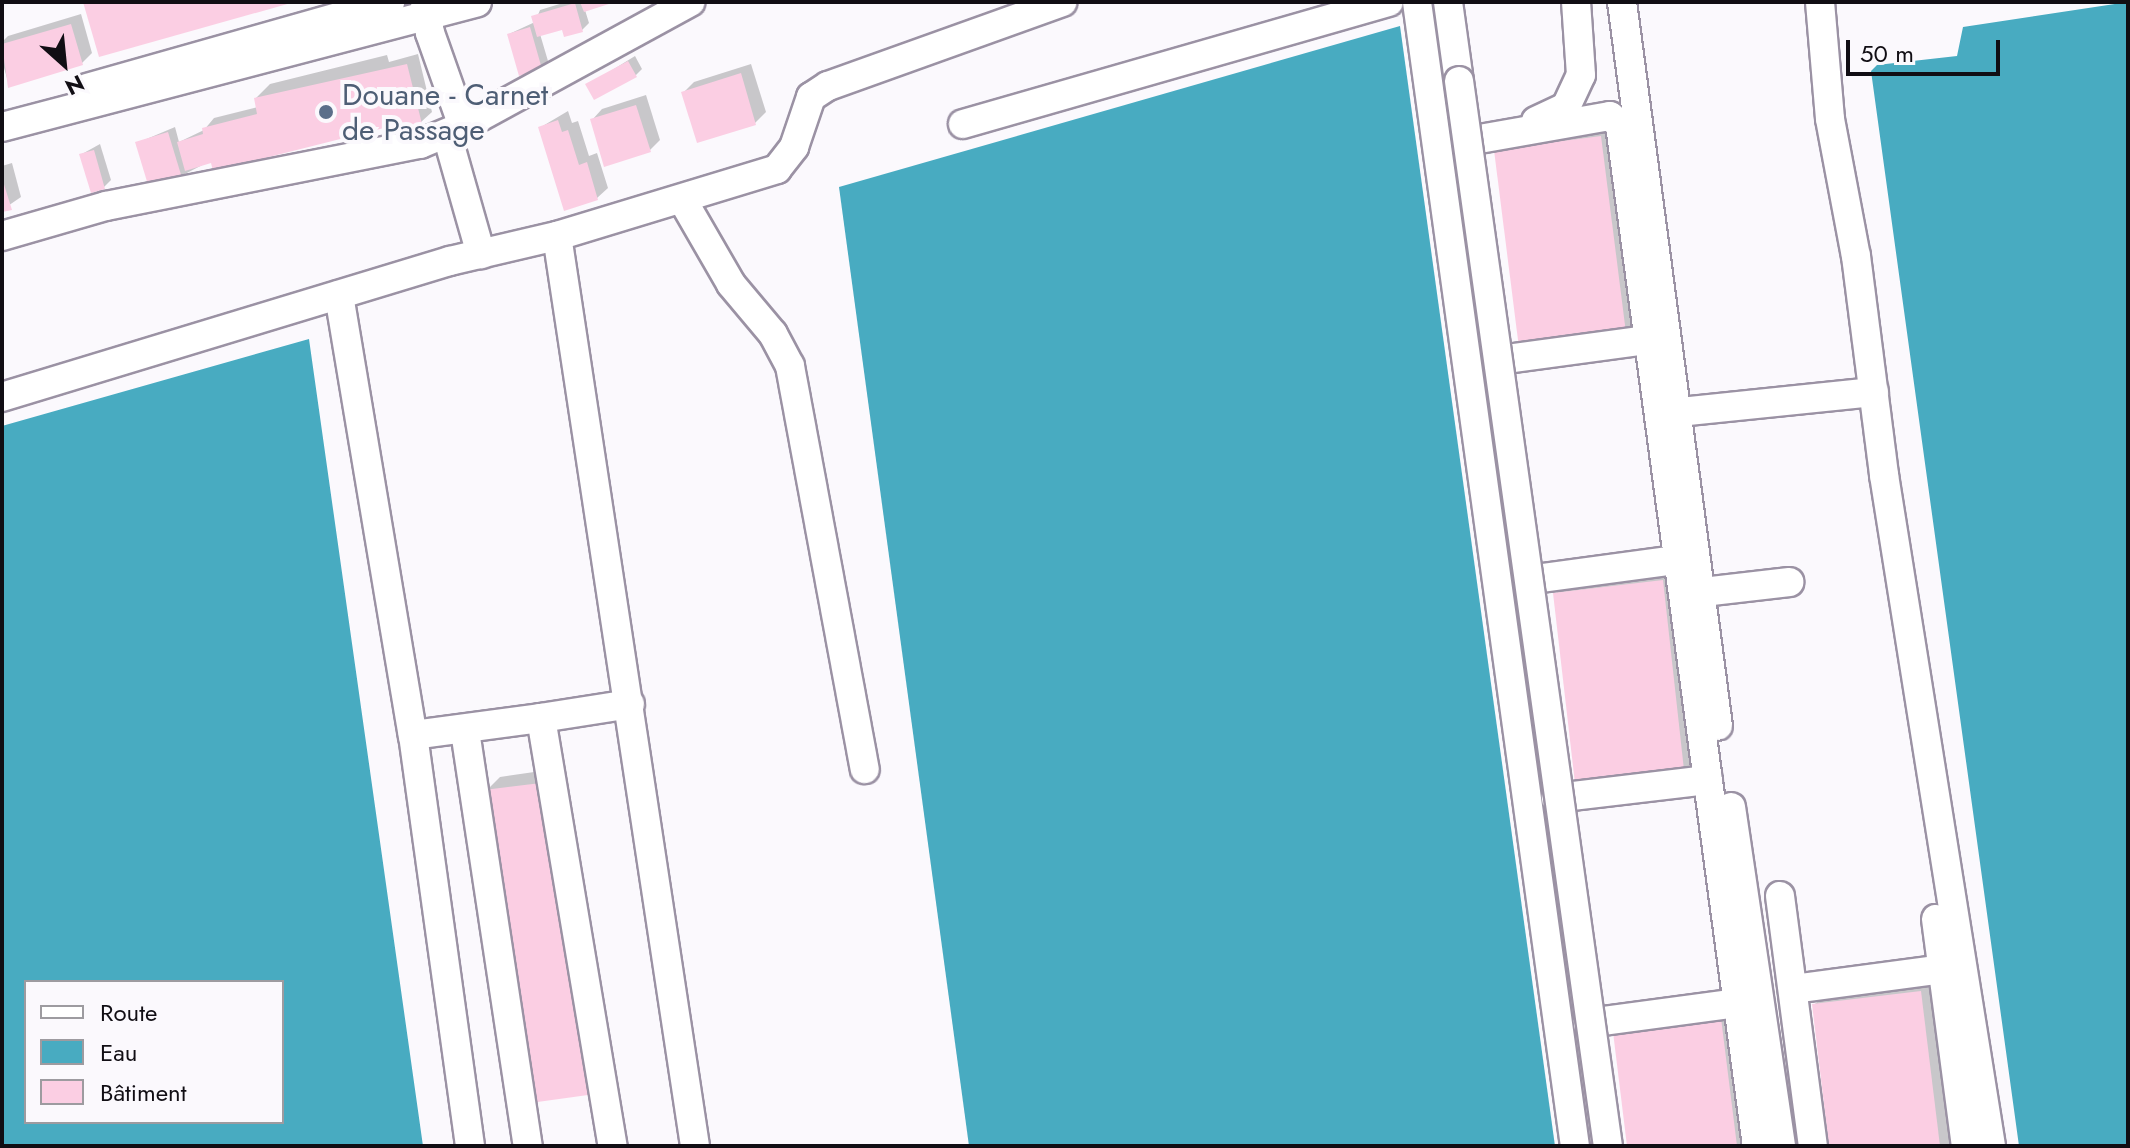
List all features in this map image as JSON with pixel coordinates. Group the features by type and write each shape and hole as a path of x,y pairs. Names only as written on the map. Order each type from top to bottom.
{"street":[{"path":"3,121 390,2"},
{"path":"3,121 426,9 477,2"},
{"path":"2,236 106,206 373,156 455,130 690,2"},
{"path":"2,397 339,295 481,254 557,236 777,169 794,147 811,97 828,86 1062,2"},
{"path":"963,124 1389,2"},
{"path":"1417,2 1450,133 1499,360 1556,798 1608,1146"},
{"path":"1448,2 1450,133 1575,1146"},
{"path":"1450,133 1543,121 1566,107 1581,75 1576,2"},
{"path":"1622,2 1781,1146"},
{"path":"1820,2 1830,119 1991,1146"},
{"path":"426,9 481,254"},
{"path":"1450,133 1610,116 1617,120 1757,1146"},
{"path":"682,199 731,284 773,334 790,366 865,769"},
{"path":"557,236 695,1146"},
{"path":"339,295 413,735 470,1146"},
{"path":"1499,360 1647,340"},
{"path":"1680,412 1874,392"},
{"path":"1527,580 1675,560"},
{"path":"1703,592 1789,582"},
{"path":"413,735 465,731 630,704"},
{"path":"541,718 613,1146"},
{"path":"465,731 528,1146"},
{"path":"1556,798 1708,780"},
{"path":"1931,874 1966,1146"},
{"path":"1780,896 1813,1146"},
{"path":"1793,989 1942,969"},
{"path":"1588,1023 1738,1003"}],"water":[{"path":"2128,2 2128,1146 2019,1146 1871,71 1877,65 1957,56 1963,27"},
{"path":"1400,26 1555,1146 969,1146 839,187"},
{"path":"309,339 423,1146 2,1146 2,426"}],"building":[{"path":"83,2 291,2 291,3 99,57"},
{"path":"580,2 612,2 612,3 584,12"},
{"path":"575,3 583,32 564,37 562,30 537,37 531,16"},
{"path":"71,24 83,65 8,88 2,44"},
{"path":"530,27 542,69 519,76 507,34"},
{"path":"628,61 637,77 594,100 585,84"},
{"path":"407,64 422,124 389,133 388,127 213,171 211,163 185,171 177,142 203,134 202,128 257,114 254,98"},
{"path":"741,73 756,125 697,143 681,92"},
{"path":"636,105 651,152 604,167 590,119"},
{"path":"558,120 562,132 568,130 579,165 587,162 598,200 564,211 538,127"},
{"path":"168,132 182,178 149,188 135,142"},
{"path":"1601,136 1626,333 1519,348 1494,150"},
{"path":"94,150 105,189 91,193 79,154"},
{"path":"2,178 12,210 2,212"},
{"path":"1663,580 1685,779 1576,792 1553,593"},
{"path":"549,782 588,1095 523,1104 484,790"},
{"path":"1921,991 1940,1146 1829,1146 1812,1004"},
{"path":"1721,1018 1737,1146 1627,1146 1613,1032"}],"place":[{"name":"Douane - Carnet de Passage","path":"326,112"}]}
